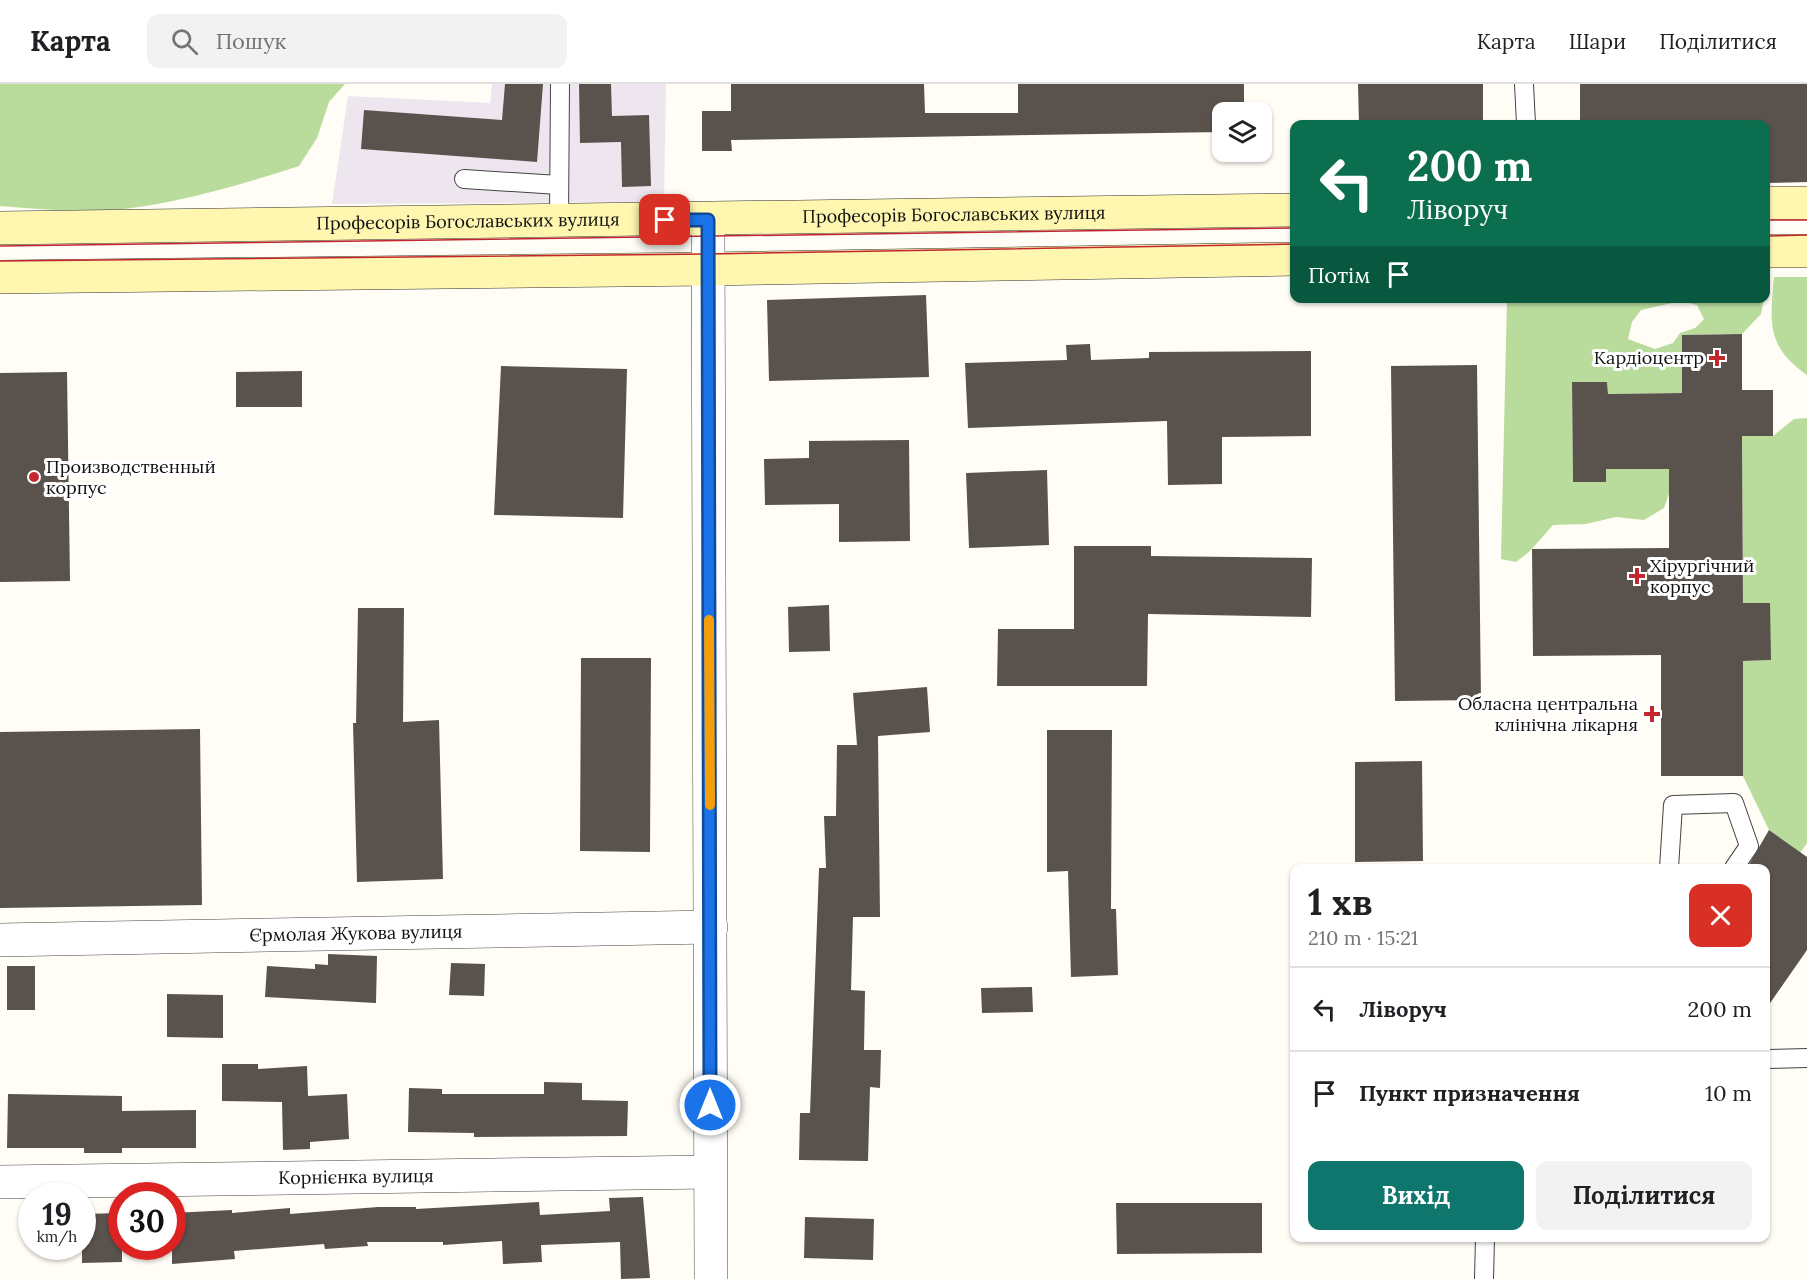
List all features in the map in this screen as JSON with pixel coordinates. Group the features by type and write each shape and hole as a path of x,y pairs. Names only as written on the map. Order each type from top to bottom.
{"street":[{"path":"1770,203 1807,203"},
{"name":"Професорів Богославських вулиця","path":"0,228 708,220 1290,210"},
{"path":"708,220 711,1279"},
{"path":"1770,251 1807,251"},
{"path":"0,277 708,269 1290,259"},
{"name":"Єрмолая Жукова вулиця","path":"0,940 711,927"},
{"name":"Корнієнка вулиця","path":"0,1182 710,1172"}],"lane":[{"path":"559,220 560,84"},
{"path":"1524,84 1526,120"},
{"path":"464,179 559,185"},
{"path":"1669,864 1673,805 1734,803 1749,846 1737,864"},
{"path":"1770,1059 1807,1058"},
{"path":"1484,1279 1485,1242"}],"shaded area":[{"path":"492,84 666,84 664,202 332,204 348,96 490,103"}],"green space":[{"path":"0,84 345,84 329,102 317,138 299,166 222,189 167,202 140,207 88,211 0,206"},
{"path":"1774,277 1807,277 1807,375 1784,354 1777,343 1772,321"},
{"path":"1507,303 1672,303 1641,310 1632,322 1628,339 1655,349 1673,343 1680,333 1695,328 1704,319 1697,305 1689,303 1763,303 1761,314 1742,334 1682,335 1682,393 1608,394 1607,382 1572,383 1573,482 1606,482 1606,469 1661,469 1686,445 1664,508 1644,520 1616,517 1586,524 1553,525 1529,552 1516,562 1501,559"},
{"path":"1807,418 1807,843 1800,853 1769,830 1743,776 1743,661 1770,660 1770,603 1743,603 1742,436 1773,436 1794,419"}],"building":[{"path":"505,84 543,84 537,162 361,149 364,110 502,120"},
{"path":"579,84 611,84 612,116 649,115 651,186 622,187 621,142 580,143"},
{"path":"731,84 924,84 925,113 1018,113 1018,84 1244,84 1244,102 1212,102 1212,132 731,140 732,151 702,151 702,111 731,111"},
{"path":"1358,84 1483,84 1483,120 1359,120"},
{"path":"1580,84 1807,84 1807,182 1770,183 1770,120 1580,120"},
{"path":"926,295 929,377 769,381 767,300"},
{"name":"Хірургічний корпус","path":"1742,334 1742,390 1773,390 1773,436 1742,436 1743,603 1770,603 1771,660 1743,661 1743,776 1661,776 1661,655 1533,656 1532,549 1669,548 1669,469 1606,469 1606,482 1573,482 1572,382 1607,382 1608,394 1682,393 1682,335"},
{"path":"1090,344 1091,360 1149,358 1149,352 1311,351 1311,436 1222,437 1222,484 1168,485 1167,421 968,428 965,363 1067,360 1066,345"},
{"path":"1477,365 1481,700 1395,701 1391,366"},
{"path":"501,366 627,369 623,518 494,515"},
{"path":"302,371 302,407 236,407 236,372"},
{"name":"Производственный корпус","path":"67,372 70,581 0,582 0,373"},
{"path":"909,440 910,541 839,542 839,504 765,505 764,459 809,458 809,441"},
{"path":"1047,470 1049,545 969,548 966,473"},
{"path":"1074,546 1151,546 1151,556 1312,558 1311,617 1148,614 1147,686 997,686 998,629 1074,629"},
{"path":"829,605 830,651 789,652 788,607"},
{"path":"358,608 404,608 403,722 439,720 443,879 357,882 353,723 356,723"},
{"path":"581,658 651,658 650,852 580,851"},
{"path":"927,687 930,732 878,736 880,917 853,917 851,990 865,991 864,1050 881,1050 880,1088 870,1087 868,1161 799,1160 800,1113 810,1113 819,868 826,868 824,816 836,816 837,745 857,745 853,693"},
{"path":"200,729 202,905 0,908 0,732"},
{"path":"1047,730 1112,730 1111,909 1116,909 1118,975 1071,977 1068,871 1047,872"},
{"path":"1422,761 1423,861 1355,862 1355,762"},
{"path":"1769,830 1807,857 1807,950 1770,1003 1770,864 1749,864"},
{"path":"328,954 377,956 376,1003 265,997 267,966 315,969 315,964 328,965"},
{"path":"451,963 485,964 484,996 449,995"},
{"path":"7,966 35,966 35,1010 7,1010"},
{"path":"1032,987 1033,1012 982,1013 981,988"},
{"path":"167,994 223,995 223,1038 167,1037"},
{"path":"222,1064 258,1064 258,1069 307,1066 308,1096 347,1094 349,1139 310,1142 310,1149 283,1150 282,1102 222,1101"},
{"path":"544,1082 582,1083 582,1100 628,1101 627,1136 474,1137 474,1133 408,1132 409,1088 442,1089 442,1094 544,1094"},
{"path":"8,1094 122,1096 122,1111 196,1110 196,1148 122,1148 122,1153 84,1153 84,1148 7,1148"},
{"path":"643,1197 650,1278 621,1279 620,1242 541,1245 542,1262 503,1264 502,1241 443,1245 443,1242 367,1242 368,1246 325,1249 324,1244 234,1251 235,1259 172,1264 172,1260 186,1260 186,1212 232,1210 232,1213 290,1208 290,1214 378,1207 416,1207 416,1209 539,1202 540,1215 610,1211 609,1198"},
{"path":"1116,1203 1262,1203 1262,1253 1117,1254"},
{"path":"108,1213 108,1260 122,1260 122,1262 82,1263 82,1260 96,1260 96,1214"},
{"path":"805,1217 874,1219 873,1260 804,1258"}],"tram line":[{"path":"1770,220 1807,220"},
{"path":"0,246 1290,228"},
{"path":"1770,236 1807,235"},
{"path":"0,261 708,254 1290,244"}],"slow traffic":[{"path":"709,620 710,805"}],"place":[{"name":"Кардіоцентр","path":"1717,358"},
{"name":"Производственный корпус","path":"34,477"},
{"name":"Хірургічний корпус","path":"1637,576"},
{"name":"Обласна центральна клінічна лікарня","path":"1652,714"}],"route":[{"path":"665,220 708,220 710,1105"}]}
